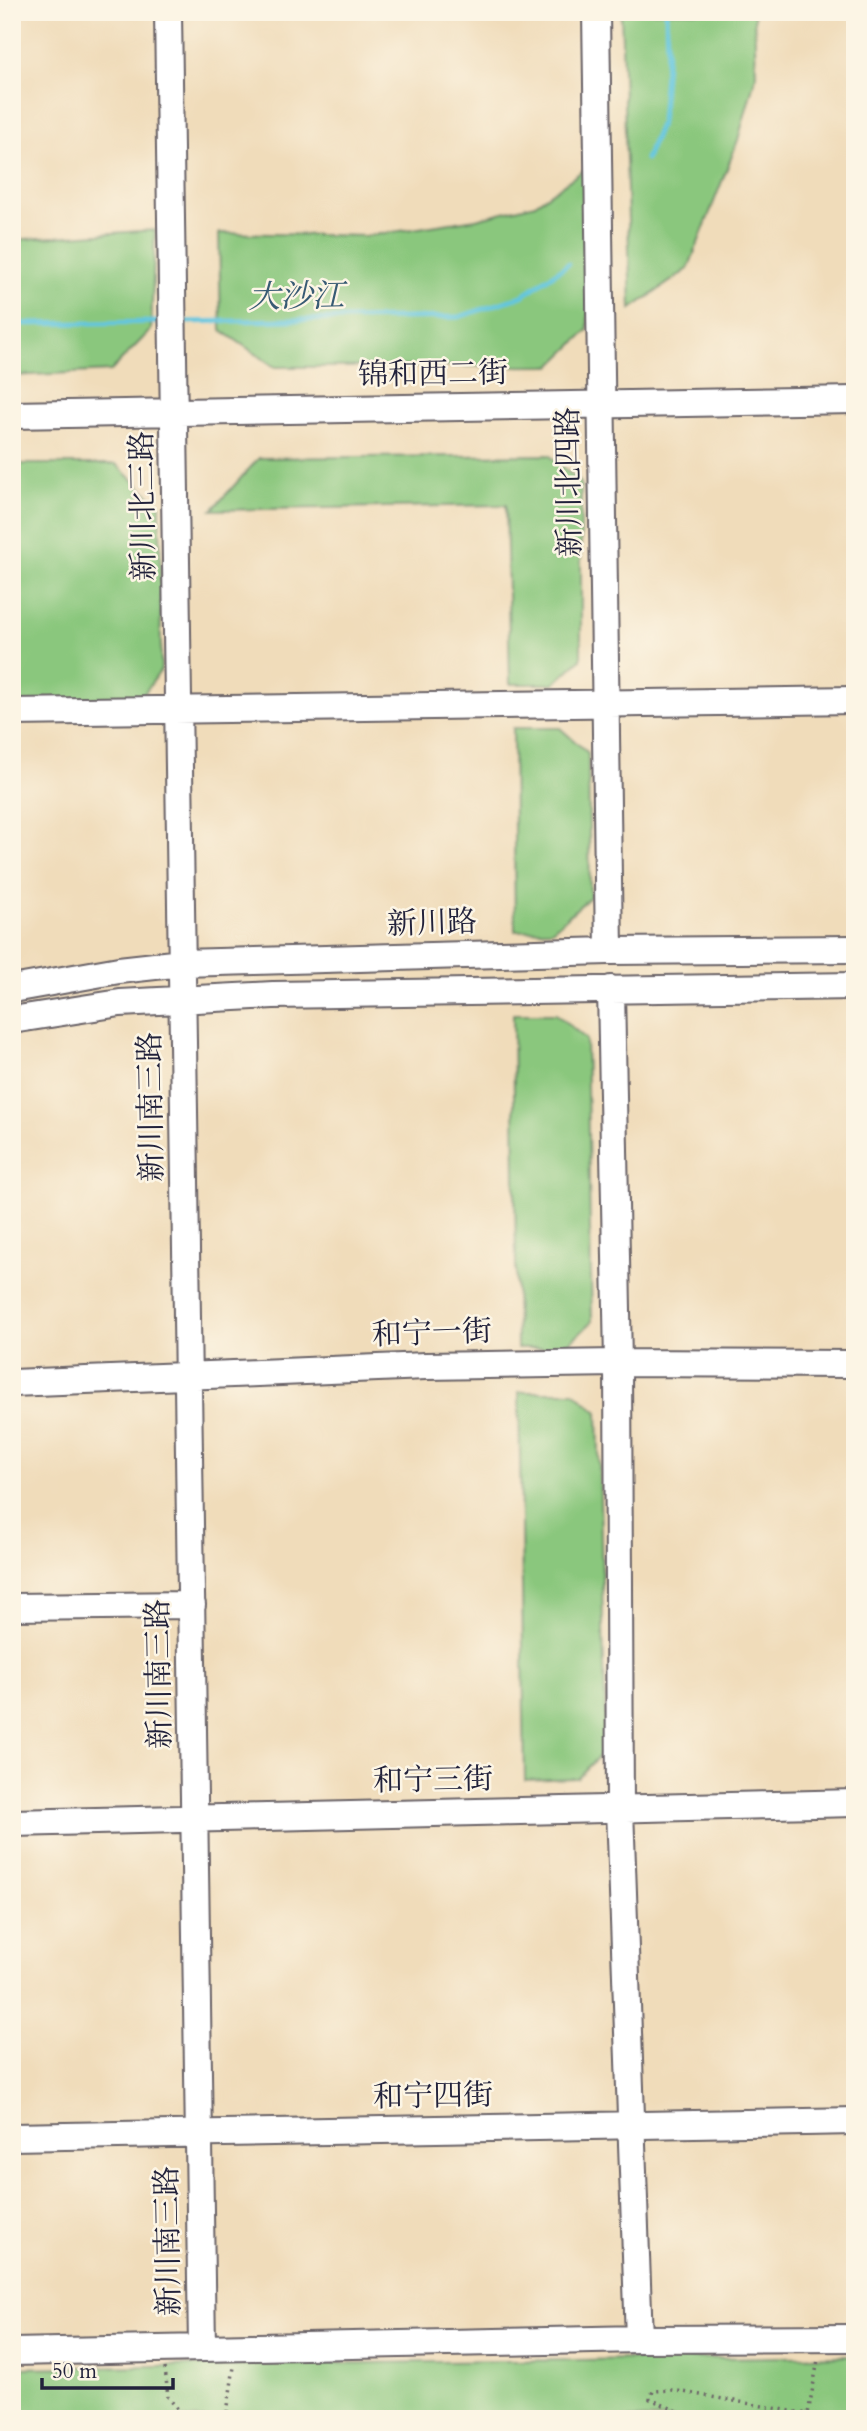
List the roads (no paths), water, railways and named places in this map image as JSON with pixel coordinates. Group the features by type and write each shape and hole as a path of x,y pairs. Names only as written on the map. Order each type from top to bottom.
{"street":[{"name":"新川北三路","path":"169,12 183,999"},
{"name":"新川北四路","path":"596,12 609,951"},
{"name":"锦和西二街","path":"12,415 855,400"},
{"path":"12,712 855,700"},
{"name":"新川路","path":"12,989 119,970 183,963 609,951 855,949"},
{"path":"12,1020 120,1003 183,999 855,986"},
{"path":"611,989 618,1363 620,1809 639,2339"},
{"name":"新川南三路","path":"183,999 202,2348"},
{"name":"和宁一街","path":"12,1383 426,1366 618,1363 855,1364"},
{"path":"12,1606 192,1605"},
{"name":"和宁三街","path":"12,1823 855,1803"},
{"name":"和宁四街","path":"12,2137 855,2121"},
{"path":"12,2352 855,2337"}],"waterway":[{"path":"646,159 661,122 667,50 666,12"},
{"name":"大沙江","path":"182,322 459,317 522,296 568,264"},
{"name":"大沙江","path":"12,324 165,322"}]}
